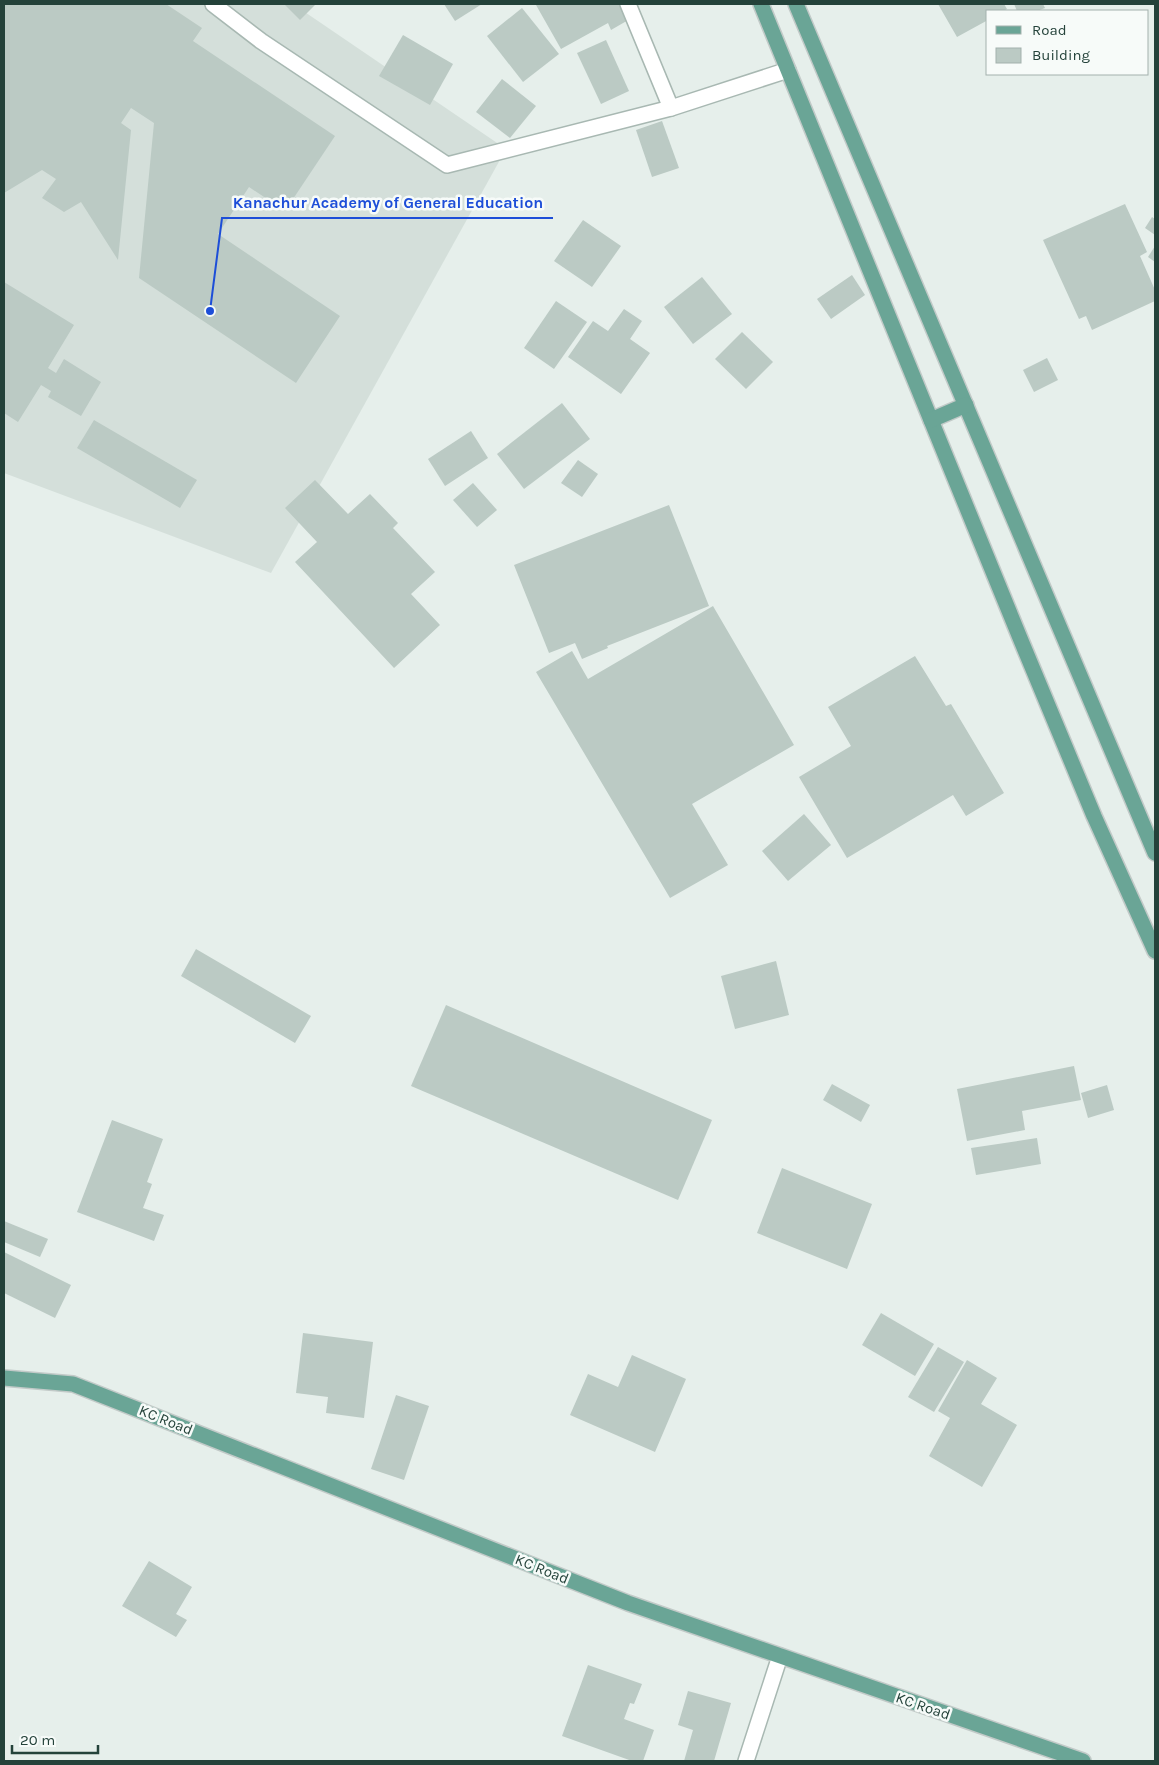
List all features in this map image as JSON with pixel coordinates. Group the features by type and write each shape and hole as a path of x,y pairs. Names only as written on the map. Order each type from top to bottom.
{"main road":[{"path":"761,4 1094,816 1155,951"},
{"path":"796,4 1155,852"},
{"path":"931,420 966,405"},
{"name":"KC Road","path":"4,1378 74,1384 628,1603 1083,1761"}],"street":[{"path":"213,4 261,40 447,165 671,108 788,70"},
{"path":"628,4 671,108"},
{"path":"746,1761 780,1656"}],"shaded area":[{"path":"4,4 293,4 506,149 271,573 4,473"}],"building":[{"path":"4,4 166,4 202,28 193,41 335,136 285,211 249,187 218,234 340,316 296,383 139,278 154,123 131,108 121,123 131,130 118,260 81,202 64,212 42,198 56,179 42,170 4,193"},
{"path":"284,4 316,4 300,20"},
{"path":"444,4 482,4 455,21"},
{"path":"621,4 630,19 611,30 608,23 561,49 536,5"},
{"path":"938,4 1004,4 1007,9 986,10 986,21 957,37"},
{"path":"1014,4 1043,4 1045,8 1040,10 1017,10"},
{"path":"522,8 559,54 523,82 487,36"},
{"path":"403,35 453,64 430,105 379,76"},
{"path":"606,40 629,91 601,104 577,53"},
{"path":"502,79 536,106 510,138 476,112"},
{"path":"662,121 679,168 652,177 636,130"},
{"path":"1125,204 1147,252 1140,256 1155,290 1155,301 1092,330 1086,316 1079,319 1043,240"},
{"path":"1152,217 1155,219 1155,235 1145,228"},
{"path":"583,220 621,246 592,287 554,261"},
{"path":"1155,246 1155,262 1148,257"},
{"path":"852,275 865,295 831,319 817,299"},
{"path":"702,277 732,314 693,344 664,307"},
{"path":"4,282 74,325 48,368 56,373 64,359 101,382 81,416 48,397 51,391 41,385 18,422 4,413"},
{"path":"556,301 587,322 554,369 524,348"},
{"path":"624,309 642,321 630,339 650,353 621,394 568,357 593,321 608,331"},
{"path":"742,332 773,362 746,389 715,359"},
{"path":"1047,358 1058,380 1034,392 1023,370"},
{"path":"562,403 590,439 524,489 497,454"},
{"path":"94,420 197,480 180,508 77,448"},
{"path":"471,431 488,458 445,486 428,459"},
{"path":"578,460 598,474 582,497 561,483"},
{"path":"315,480 348,514 370,494 398,523 393,528 435,572 411,594 440,625 394,668 295,562 317,542 285,508"},
{"path":"473,483 497,510 477,527 453,500"},
{"path":"669,505 709,606 607,646 608,648 582,659 575,643 549,653 514,565"},
{"path":"713,606 794,745 692,804 728,865 670,898 536,672 572,651 588,679"},
{"path":"915,656 946,706 951,704 1004,793 966,816 953,795 847,858 799,777 851,746 828,707"},
{"path":"804,814 831,845 788,881 762,851"},
{"path":"196,949 311,1016 295,1043 181,976"},
{"path":"776,961 789,1015 735,1029 721,976"},
{"path":"446,1005 712,1120 678,1200 411,1086"},
{"path":"1074,1066 1081,1100 1022,1111 1025,1130 967,1141 957,1089"},
{"path":"832,1084 870,1105 861,1122 823,1100"},
{"path":"1107,1085 1114,1110 1088,1118 1081,1093"},
{"path":"112,1120 163,1139 147,1182 152,1184 143,1208 164,1215 154,1241 77,1212"},
{"path":"1037,1138 1041,1164 976,1175 971,1148"},
{"path":"782,1168 872,1204 847,1269 757,1233"},
{"path":"4,1221 48,1239 40,1257 4,1242"},
{"path":"4,1252 71,1285 55,1318 4,1293"},
{"path":"881,1313 934,1344 915,1376 862,1345"},
{"path":"303,1333 373,1342 364,1418 326,1413 328,1397 296,1393"},
{"path":"938,1347 964,1362 934,1412 908,1397"},
{"path":"632,1355 686,1379 655,1452 570,1415 588,1374 618,1387"},
{"path":"967,1360 997,1378 981,1404 1017,1425 982,1487 929,1456 950,1418 938,1411"},
{"path":"396,1395 429,1406 404,1480 371,1469"},
{"path":"149,1561 192,1587 176,1614 187,1620 176,1637 122,1606"},
{"path":"588,1665 642,1684 634,1704 630,1703 624,1719 654,1730 643,1761 632,1761 562,1736"},
{"path":"688,1691 731,1703 714,1761 684,1761 693,1730 678,1725"}],"place":[{"name":"Kanachur Academy of General Education","path":"210,311"}]}
